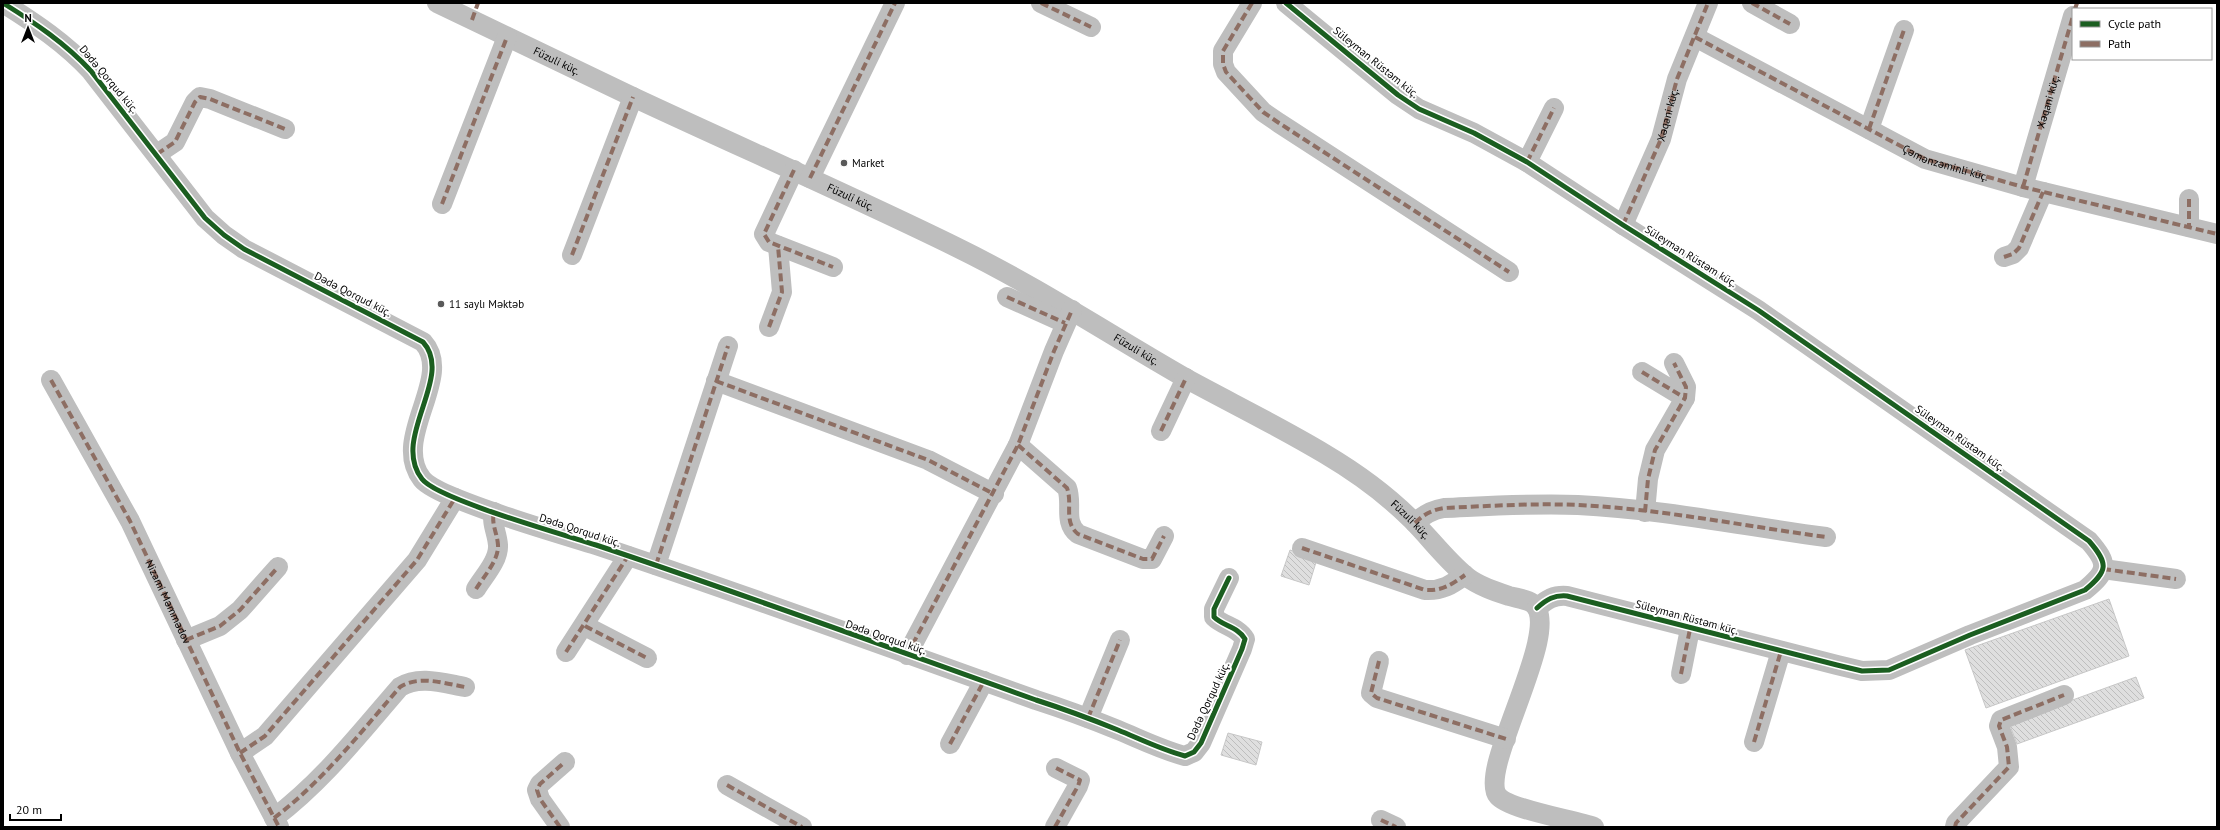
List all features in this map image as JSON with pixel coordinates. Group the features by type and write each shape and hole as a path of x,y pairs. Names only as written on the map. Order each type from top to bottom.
{"street":[{"name":"Dədə Qorqud küç.","path":"3,3 49,32 74,52 157,154 205,218 224,235 244,249 424,342 430,349 433,368 414,437 413,451 415,465 421,478 431,487 455,498 494,512 656,565 1088,718 1185,756 1194,752 1201,743 1245,639 1241,633 1220,622 1214,617 1214,609 1229,578"},
{"name":"Füzuli küç.","path":"437,3 475,11 507,37 957,247 1022,280 1069,316 1323,453 1368,482 1415,523 1465,575 1483,586 1531,603 1536,608"},
{"path":"832,267 769,242 764,234 802,174 894,3"},
{"path":"1041,3 1091,27"},
{"path":"1252,3 1223,51 1223,64 1226,72 1263,112 1509,272"},
{"name":"Süleyman Rüstəm küç.","path":"1286,3 1398,95 1419,109 1474,133 1527,162 1623,225 1758,310 2089,541 2102,556 2103,569 2097,580 2085,590 1970,635 1889,670 1862,671 1690,629 1567,596 1557,595 1547,599 1536,608"},
{"name":"Xəqani küç.","path":"1623,225 1661,139 1677,79 1708,3"},
{"path":"1752,3 1790,24"},
{"name":"Xəqani küç.","path":"2023,187 2072,19"},
{"path":"1869,129 1904,30"},
{"path":"442,204 507,37"},
{"name":"Çəmənzəminli küç.","path":"1695,37 1925,159 2023,187 2217,234"},
{"path":"157,154 175,142 195,102 200,96 285,129"},
{"path":"572,255 633,97"},
{"path":"1527,162 1554,108"},
{"path":"2004,257 2013,254 2019,248 2043,192"},
{"path":"2189,199 2189,227"},
{"path":"769,327 782,292 778,246"},
{"path":"907,655 994,494 1018,446 1069,316 1007,297"},
{"path":"656,565 728,346"},
{"path":"1645,512 1649,473 1655,450 1685,398 1686,387 1674,363"},
{"path":"1642,372 1685,398"},
{"path":"1161,431 1186,378"},
{"name":"Nizami Məmmədov","path":"51,380 130,522 240,753 277,822"},
{"path":"716,381 928,460 994,494"},
{"path":"1018,446 1068,488 1071,497 1069,520 1072,528 1078,534 1143,559 1152,560 1164,536"},
{"path":"240,753 265,736 412,566 441,523 455,498"},
{"path":"1415,523 1422,516 1432,510 1467,507 1578,505 1645,512 1826,537"},
{"path":"476,589 497,556 498,546 492,522 494,512"},
{"path":"1302,548 1425,590 1436,591 1446,588 1465,575"},
{"path":"566,652 585,626 628,556"},
{"path":"186,640 220,626 240,610 278,567"},
{"path":"2103,569 2176,579"},
{"path":"1536,608 1540,618 1538,640 1506,739 1494,781 1494,790 1506,803 1521,808 1555,815 1594,827"},
{"path":"585,626 647,658"},
{"path":"1681,674 1690,629"},
{"path":"1088,718 1120,640"},
{"path":"1754,742 1781,651"},
{"path":"1378,661 1371,693 1377,698 1506,739"},
{"path":"277,822 321,777 400,687 409,681 421,680 464,687"},
{"path":"950,744 984,681"},
{"path":"1955,827 1956,823 2009,768 2007,748 1999,726 2001,720 2064,695"},
{"path":"560,827 540,799 537,790 540,784 565,762"},
{"path":"1055,827 1080,780 1056,768"},
{"path":"727,786 802,827"}],"building":[{"path":"1290,550 1317,559 1309,585 1281,576"},
{"path":"2109,599 2129,656 1986,708 1965,650"},
{"path":"2136,677 2144,698 2017,744 2009,723"},
{"path":"1228,733 1262,742 1256,765 1221,755"}],"marked path":[{"path":"472,20 478,3"},
{"path":"810,178 895,3"},
{"path":"1041,3 1091,27"},
{"path":"1252,3 1223,51 1223,64 1226,72 1263,112 1509,272"},
{"path":"1623,225 1661,139 1677,79 1708,3"},
{"path":"1752,3 1790,24"},
{"path":"2075,8 2077,3"},
{"path":"2023,187 2072,19"},
{"path":"1869,129 1904,30"},
{"path":"442,204 507,37"},
{"path":"1695,37 1925,159 2023,187 2217,234"},
{"path":"157,154 175,142 195,102 200,97 210,99 285,129"},
{"path":"572,255 633,97"},
{"path":"1527,162 1554,108"},
{"path":"794,170 764,234 769,242 833,267"},
{"path":"2004,257 2013,254 2019,248 2043,192"},
{"path":"2189,199 2189,227"},
{"path":"769,327 782,292 778,246"},
{"path":"1007,297 1065,323"},
{"path":"907,655 1018,445 1054,351 1072,310"},
{"path":"656,565 728,346"},
{"path":"1645,512 1648,479 1655,450 1685,398 1686,387 1674,363"},
{"path":"1642,372 1685,398"},
{"path":"1161,431 1186,378"},
{"path":"51,380 130,521 240,753 279,827"},
{"path":"716,381 928,460 994,494"},
{"path":"1018,445 1067,488 1069,494 1071,524 1073,529 1078,534 1143,559 1152,559 1164,536"},
{"path":"240,753 265,736 417,560 455,498"},
{"path":"1415,523 1428,513 1444,508 1561,504 1640,510 1826,537"},
{"path":"476,589 494,562 498,551 493,520 494,512"},
{"path":"1302,548 1425,590 1446,587 1465,575"},
{"path":"566,652 628,556"},
{"path":"186,640 220,626 240,610 278,567"},
{"path":"2103,569 2176,579"},
{"path":"585,626 647,658"},
{"path":"1681,674 1690,629"},
{"path":"1088,718 1120,640"},
{"path":"1754,742 1781,651"},
{"path":"1379,661 1371,693 1377,698 1506,739"},
{"path":"274,818 292,804 325,772 400,687 415,681 440,682 465,687"},
{"path":"950,744 984,681"},
{"path":"1955,827 1956,823 2009,767 2007,747 1999,726 2001,720 2064,695"},
{"path":"560,827 540,799 537,790 540,784 565,762"},
{"path":"1055,827 1080,780 1056,768"},
{"path":"727,785 802,827"},
{"path":"1381,820 1396,827"}],"cycle path":[{"path":"3,3 49,34 71,51 91,71 205,218 224,235 244,249 423,342 431,356 432,372 413,445 414,463 422,479 433,487 451,496 503,516 596,545 761,602 1077,714 1159,748 1185,756 1194,752 1201,743 1245,639 1234,629 1214,617 1214,609 1229,578"},
{"path":"1286,3 1398,95 1419,109 1474,133 1527,162 1623,225 1758,310 2089,541 2096,549 2103,562 2102,572 2098,578 2085,590 1970,635 1889,670 1862,671 1567,596 1551,598 1537,608"}],"place":[{"name":"Market","path":"844,163"},
{"name":"11 saylı Məktəb","path":"441,304"}]}
